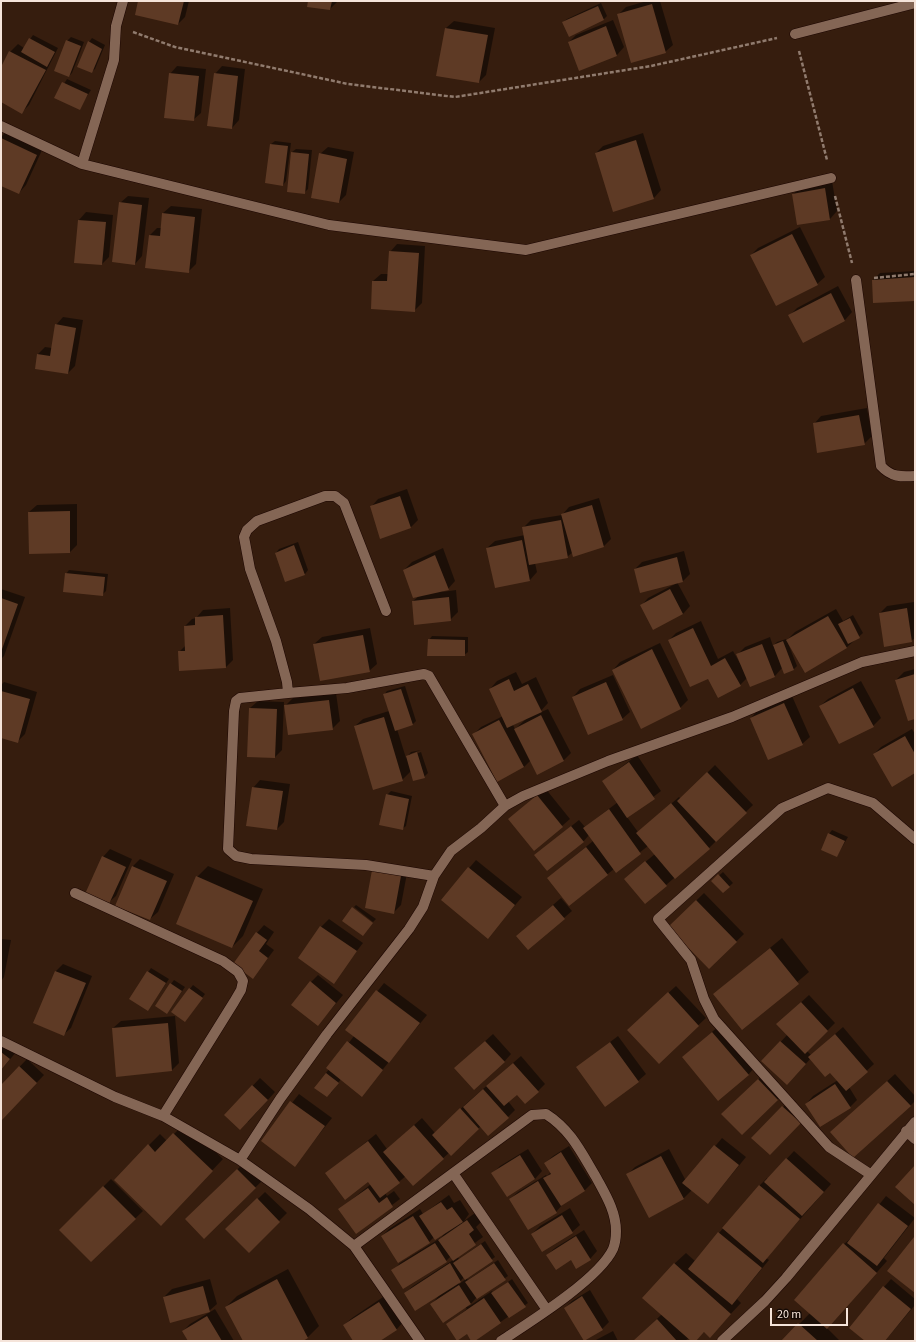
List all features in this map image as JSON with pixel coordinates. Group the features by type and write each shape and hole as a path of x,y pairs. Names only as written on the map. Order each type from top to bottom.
{"street":[{"path":"82,164 114,60 116,26 123,1"},
{"path":"795,34 915,3"},
{"path":"1,126 82,164 328,225 526,250 831,178"},
{"path":"856,280 881,466 887,472 899,477 915,476"},
{"path":"288,693 287,682 276,641 250,569 244,537 247,530 257,520 325,496 336,496 344,503 386,611"},
{"path":"240,1160 280,1099 327,1034 409,929 423,906 434,876 451,850 481,828 505,806 523,796 608,761 732,717 862,662 915,651"},
{"path":"434,876 366,865 266,861 244,858 232,854 228,849 234,711 236,701 240,698 347,688 424,674 429,676 505,806"},
{"path":"870,1174 829,1147 714,1019 704,1000 691,960 658,919 782,808 828,788 874,803 915,839"},
{"path":"75,893 222,961 238,972 243,981 241,990 234,1002 163,1116"},
{"path":"1,1041 115,1097 163,1116 240,1160 309,1209 354,1246 420,1341"},
{"path":"354,1246 532,1115 546,1114 556,1120 573,1138 613,1210 616,1231 613,1248 600,1267 547,1310 501,1341"},
{"path":"722,1341 786,1278 870,1174 915,1122"},
{"path":"906,1131 915,1139"},
{"path":"453,1173 547,1310"}],"path":[{"path":"116,26 175,47 341,82 455,97 651,66 795,34 856,280 915,274"}],"building":[{"path":"138,1 184,1 178,25 135,15"},
{"path":"308,1 332,1 330,10 307,7"},
{"path":"652,4 666,53 631,63 617,14"},
{"path":"598,6 604,20 569,37 562,22"},
{"path":"606,26 617,56 579,71 568,42"},
{"path":"445,28 488,35 479,83 436,76"},
{"path":"29,38 55,52 47,67 21,52"},
{"path":"66,40 81,46 69,77 54,71"},
{"path":"88,41 102,49 92,73 77,67"},
{"path":"9,51 46,70 22,114 1,102 1,67"},
{"path":"169,73 199,76 194,121 164,118"},
{"path":"214,73 238,76 232,129 207,126"},
{"path":"62,82 88,94 80,110 54,98"},
{"path":"1,138 37,155 19,194 1,186"},
{"path":"636,140 654,199 613,212 595,153"},
{"path":"270,144 288,146 283,186 265,183"},
{"path":"291,152 309,154 305,194 287,192"},
{"path":"319,153 347,159 339,203 311,198"},
{"path":"825,188 830,220 797,225 792,194"},
{"path":"119,202 142,205 135,265 112,262"},
{"path":"162,213 195,217 189,273 145,268 149,235 160,236"},
{"path":"78,220 106,222 102,265 74,263"},
{"path":"792,234 818,285 776,306 750,255"},
{"path":"389,251 419,253 415,312 371,309 372,281 387,281"},
{"path":"915,277 915,301 873,303 872,280"},
{"path":"831,293 845,321 803,343 788,315"},
{"path":"55,324 76,328 68,374 35,369 37,354 50,356"},
{"path":"859,415 865,445 817,453 813,423"},
{"path":"400,496 411,528 380,539 370,506"},
{"path":"592,505 604,547 573,557 561,514"},
{"path":"70,511 70,553 29,554 28,512"},
{"path":"561,520 568,558 529,565 522,527"},
{"path":"522,540 530,581 495,588 486,548"},
{"path":"294,545 305,575 285,582 275,553"},
{"path":"435,555 449,590 413,598 403,570"},
{"path":"677,557 683,582 640,593 634,569"},
{"path":"65,573 105,577 103,596 63,592"},
{"path":"670,589 683,614 653,630 640,605"},
{"path":"449,597 451,621 414,625 412,601"},
{"path":"1,598 18,604 1,652"},
{"path":"907,608 912,642 884,647 879,613"},
{"path":"223,615 226,668 179,671 178,651 185,651 184,626 195,625 195,617"},
{"path":"828,616 847,648 805,673 786,640"},
{"path":"850,618 860,638 848,644 838,624"},
{"path":"693,628 711,666 725,658 741,686 718,698 708,679 690,687 668,640"},
{"path":"363,635 370,672 320,681 313,644"},
{"path":"428,639 465,640 465,656 427,656"},
{"path":"783,641 794,670 784,674 773,645"},
{"path":"762,644 775,677 750,687 736,654"},
{"path":"652,649 681,709 641,729 612,670"},
{"path":"915,674 915,719 908,721 895,680"},
{"path":"509,679 514,691 528,684 542,712 507,728 489,689"},
{"path":"606,682 623,720 588,735 572,697"},
{"path":"853,688 874,727 839,744 819,706"},
{"path":"401,689 413,725 395,731 383,694"},
{"path":"1,691 30,699 18,743 1,738"},
{"path":"329,700 333,730 288,735 284,705"},
{"path":"784,703 803,745 768,760 750,718"},
{"path":"249,708 277,709 275,758 247,757"},
{"path":"541,715 564,761 537,775 514,729"},
{"path":"384,717 403,781 373,790 354,726"},
{"path":"499,720 524,767 497,782 472,734"},
{"path":"905,736 915,754 915,773 892,787 873,754"},
{"path":"417,752 425,778 413,781 406,756"},
{"path":"629,762 655,799 627,818 602,781"},
{"path":"707,772 747,813 716,842 677,801"},
{"path":"252,787 283,791 277,830 246,826"},
{"path":"386,794 409,799 403,830 379,825"},
{"path":"537,795 563,827 534,851 508,819"},
{"path":"671,803 710,849 675,879 636,833"},
{"path":"609,809 641,854 616,873 583,828"},
{"path":"571,826 584,842 547,871 534,855"},
{"path":"828,833 845,841 837,857 821,850"},
{"path":"586,847 608,875 569,906 547,878"},
{"path":"102,856 126,867 109,904 85,894"},
{"path":"645,861 667,886 645,904 624,879"},
{"path":"132,866 167,881 150,920 115,906"},
{"path":"468,867 515,905 488,939 441,900"},
{"path":"372,870 401,876 394,914 365,908"},
{"path":"718,874 730,887 723,893 711,881"},
{"path":"196,876 253,901 232,948 176,924"},
{"path":"696,900 737,942 709,969 668,927"},
{"path":"553,905 565,919 528,950 516,936"},
{"path":"352,907 373,923 363,936 342,921"},
{"path":"320,926 357,951 334,984 298,958"},
{"path":"256,932 267,940 259,951 268,958 253,979 233,964"},
{"path":"770,948 799,984 742,1030 713,994"},
{"path":"55,971 86,983 64,1036 33,1023"},
{"path":"147,971 166,983 148,1011 129,999"},
{"path":"310,981 336,1003 318,1026 291,1005"},
{"path":"170,983 182,991 167,1014 155,1006"},
{"path":"189,988 203,998 185,1022 171,1012"},
{"path":"376,990 420,1023 389,1063 345,1030"},
{"path":"668,992 699,1026 659,1064 627,1030"},
{"path":"801,1002 828,1031 805,1054 776,1024"},
{"path":"168,1023 172,1071 116,1077 112,1028"},
{"path":"712,1032 749,1075 718,1101 682,1057"},
{"path":"835,1034 868,1072 846,1091 830,1073 825,1077 808,1057"},
{"path":"347,1041 383,1070 362,1097 326,1068"},
{"path":"485,1041 505,1062 474,1090 454,1068"},
{"path":"780,1041 806,1064 787,1085 761,1061"},
{"path":"610,1042 639,1082 605,1107 576,1067"},
{"path":"1,1052 10,1059 1,1070"},
{"path":"513,1063 539,1092 525,1104 517,1095 504,1106 486,1086"},
{"path":"19,1066 37,1083 2,1120 1,1085"},
{"path":"326,1073 339,1083 327,1097 314,1088"},
{"path":"758,1079 778,1100 742,1135 721,1114"},
{"path":"887,1081 911,1106 853,1158 830,1132"},
{"path":"835,1084 851,1108 820,1127 805,1104"},
{"path":"252,1085 268,1100 240,1130 224,1115"},
{"path":"483,1089 509,1118 488,1136 463,1107"},
{"path":"290,1101 325,1126 295,1167 261,1141"},
{"path":"782,1106 801,1123 770,1155 751,1138"},
{"path":"460,1108 479,1129 451,1156 432,1135"},
{"path":"414,1125 444,1159 413,1186 383,1152"},
{"path":"173,1133 213,1171 161,1226 114,1180 148,1144 155,1152"},
{"path":"368,1141 400,1183 380,1198 368,1182 345,1200 325,1173"},
{"path":"714,1145 739,1165 708,1204 682,1183"},
{"path":"561,1152 585,1191 561,1206 543,1178 551,1174 544,1163"},
{"path":"520,1155 535,1179 507,1197 491,1173"},
{"path":"661,1156 684,1199 649,1218 626,1174"},
{"path":"786,1158 824,1192 802,1216 764,1182"},
{"path":"915,1165 915,1205 895,1187"},
{"path":"237,1169 256,1188 204,1239 185,1219"},
{"path":"538,1181 557,1213 528,1230 509,1199"},
{"path":"759,1185 800,1219 763,1263 722,1228"},
{"path":"103,1186 136,1219 91,1262 59,1230"},
{"path":"368,1188 379,1203 387,1197 393,1207 356,1234 338,1209"},
{"path":"257,1198 280,1222 249,1253 225,1229"},
{"path":"441,1202 447,1210 452,1207 463,1222 435,1240 419,1216"},
{"path":"878,1203 908,1226 877,1266 847,1243"},
{"path":"562,1215 573,1233 542,1252 531,1234"},
{"path":"413,1216 430,1243 398,1263 381,1236"},
{"path":"467,1220 474,1230 469,1234 476,1245 453,1261 438,1240"},
{"path":"718,1232 762,1268 732,1305 688,1269"},
{"path":"576,1236 591,1260 576,1269 571,1260 556,1270 546,1255"},
{"path":"914,1237 915,1238 915,1293 887,1271"},
{"path":"435,1243 447,1262 403,1289 391,1270"},
{"path":"843,1243 877,1273 827,1329 794,1300"},
{"path":"481,1244 493,1261 465,1280 453,1263"},
{"path":"450,1263 461,1282 415,1311 404,1293"},
{"path":"494,1263 506,1280 477,1299 465,1282"},
{"path":"674,1263 731,1314 710,1338 704,1332 696,1341 691,1341 642,1298"},
{"path":"277,1279 308,1338 303,1341 243,1341 225,1307"},
{"path":"508,1282 526,1307 509,1318 491,1293"},
{"path":"459,1285 471,1304 443,1323 430,1304"},
{"path":"203,1286 210,1312 170,1323 163,1297"},
{"path":"883,1286 911,1309 885,1341 865,1341 849,1328"},
{"path":"582,1296 603,1330 584,1341 564,1308"},
{"path":"484,1298 501,1323 475,1341 471,1341 467,1334 457,1341 446,1324"},
{"path":"379,1302 397,1330 380,1341 353,1341 343,1325"},
{"path":"207,1316 222,1341 188,1341 182,1331"},
{"path":"657,1319 677,1341 633,1341"},
{"path":"798,1323 818,1341 781,1341"}]}
